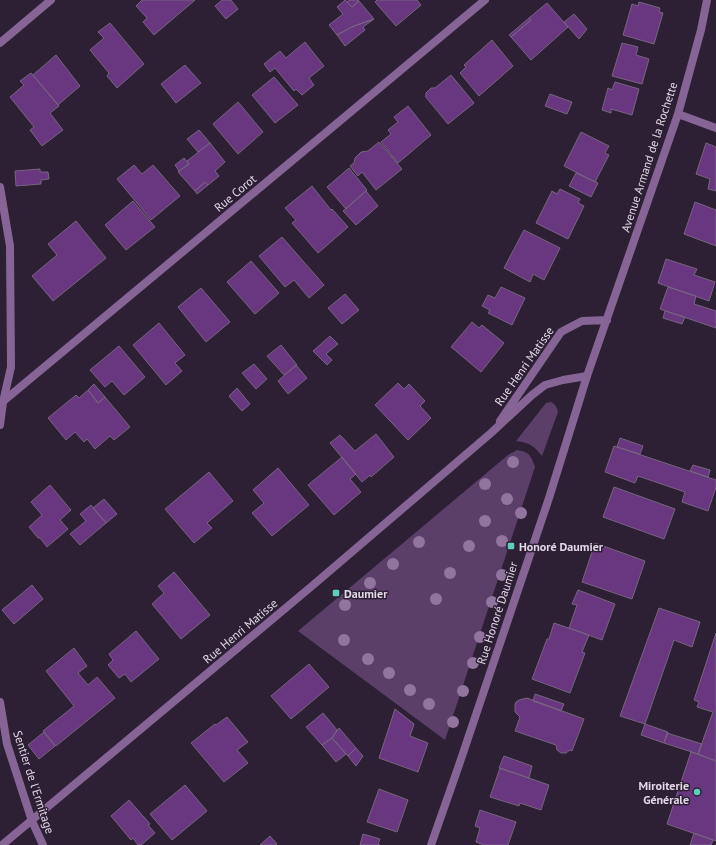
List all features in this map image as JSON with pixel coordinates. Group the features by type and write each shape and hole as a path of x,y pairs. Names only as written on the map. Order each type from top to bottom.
{"street":[{"path":"0,43 52,0"},
{"name":"Rue Corot","path":"1,403 485,0"},
{"name":"Avenue Armand de la Rochette","path":"608,320 678,114 701,30 707,0"},
{"path":"678,114 716,128"},
{"path":"0,187 10,246 11,312 11,367 1,403 0,425"},
{"name":"Rue Honoré Daumier","path":"430,845 459,765 587,376 608,320"},
{"name":"Rue Henri Matisse","path":"491,433 561,332 582,321 608,320"},
{"name":"Rue Henri Matisse","path":"2,845 312,586 491,433 532,395 545,385 587,376"},
{"name":"Sentier de l'Ermitage","path":"0,702 7,744 32,821 42,845"}],"shaded area":[{"path":"551,402 556,406 558,412 542,456 531,445 516,441 546,403"},
{"path":"517,450 529,455 535,467 445,740 298,631 508,455"}],"building":[{"path":"142,0 195,0 154,35 143,22 147,18 136,6"},
{"path":"222,0 231,0 238,9 226,19 215,6"},
{"path":"345,0 352,7 359,1 374,19 354,26 337,35 329,25 343,14 337,7"},
{"path":"349,0 359,1 352,7 347,2"},
{"path":"377,0 417,0 421,5 396,26 375,2"},
{"path":"639,2 660,8 659,12 663,13 654,44 623,35 632,4 638,6"},
{"path":"547,3 568,27 531,60 511,37 531,20 529,18"},
{"path":"574,14 587,29 579,39 564,22"},
{"path":"529,18 531,20 511,37 509,35"},
{"path":"374,19 363,27 365,30 345,46 337,35 354,26"},
{"path":"110,23 144,64 117,88 107,76 109,73 90,50 104,38 98,32"},
{"path":"492,40 513,66 479,96 460,73 466,67 464,65"},
{"path":"305,42 324,66 309,78 314,85 302,95 296,89 294,91 275,68 270,72 264,64 280,51 286,58"},
{"path":"622,43 638,47 636,55 649,59 642,84 612,76"},
{"path":"56,55 80,86 58,105 33,75"},
{"path":"185,65 201,83 176,103 161,84"},
{"path":"31,73 59,106 50,113 63,130 42,146 30,130 34,127 10,97 24,85 20,81"},
{"path":"451,75 474,103 448,124 425,96 431,88 435,88"},
{"path":"274,77 298,105 275,123 252,95"},
{"path":"615,82 639,89 632,115 611,109 611,113 602,110 608,88 612,90"},
{"path":"550,94 572,102 567,114 545,106"},
{"path":"238,102 263,132 238,154 213,124"},
{"path":"408,106 431,135 398,163 381,142 391,134 388,130 398,122 394,117"},
{"path":"199,130 210,143 198,152 187,139"},
{"path":"581,132 609,146 605,153 609,155 595,182 564,166"},
{"path":"379,142 402,169 376,190 362,172 358,176 350,166 354,163 355,158 361,152 368,151"},
{"path":"210,143 225,162 215,171 219,176 208,185 205,182 195,191 178,172 189,164 187,161"},
{"path":"706,143 716,147 716,191 708,189 710,179 696,174"},
{"path":"184,158 189,164 179,171 175,165"},
{"path":"134,165 142,174 153,165 180,196 151,220 117,179"},
{"path":"349,168 367,190 346,209 327,187"},
{"path":"40,169 40,172 48,172 49,179 41,180 41,184 16,186 15,171"},
{"path":"576,173 598,183 591,197 569,186"},
{"path":"205,182 208,185 197,194 195,191"},
{"path":"312,186 331,210 332,209 348,227 318,253 292,223 296,220 285,208"},
{"path":"560,189 580,199 578,203 584,206 568,239 536,223 552,191 557,194"},
{"path":"366,191 378,206 356,225 343,211"},
{"path":"133,201 155,227 126,250 105,225"},
{"path":"695,202 716,210 716,246 684,234"},
{"path":"76,221 106,258 53,301 32,276 57,255 48,244"},
{"path":"524,230 560,248 544,280 533,274 530,282 504,268"},
{"path":"282,237 324,285 309,298 294,280 285,287 259,256"},
{"path":"666,259 697,269 694,275 715,282 709,301 658,283"},
{"path":"251,261 279,293 255,314 227,282"},
{"path":"501,287 525,298 512,325 488,313 490,310 482,306 488,295 495,298"},
{"path":"668,287 696,296 694,304 716,311 716,328 660,309"},
{"path":"201,288 230,322 206,342 178,307"},
{"path":"345,294 359,310 342,324 328,308"},
{"path":"665,311 685,317 682,324 663,318"},
{"path":"472,322 479,328 482,325 504,343 481,372 451,347"},
{"path":"159,323 185,355 175,363 182,371 166,385 133,345"},
{"path":"330,336 338,344 326,354 332,360 327,365 313,351"},
{"path":"281,345 297,365 284,375 267,356"},
{"path":"119,346 145,377 124,395 112,381 105,387 90,370"},
{"path":"254,364 267,379 256,389 242,373"},
{"path":"296,365 307,378 288,394 278,381"},
{"path":"398,383 404,389 409,384 425,401 420,406 431,418 408,440 375,405"},
{"path":"94,384 105,397 98,403 88,390"},
{"path":"237,388 250,404 242,411 229,396"},
{"path":"88,390 98,403 105,397 130,427 114,440 110,436 95,449 87,439 84,442 75,432 66,440 48,418 76,395 79,398"},
{"path":"376,434 394,457 371,477 370,475 362,482 330,443 340,435 355,451"},
{"path":"620,438 643,446 640,454 617,447"},
{"path":"614,446 716,480 716,487 708,511 682,502 685,492 638,476 635,483 605,472"},
{"path":"342,457 356,474 350,479 361,492 334,515 308,485"},
{"path":"693,465 710,470 708,477 690,471"},
{"path":"278,468 309,505 272,536 252,513 264,503 253,490"},
{"path":"209,472 233,501 207,523 212,528 194,543 165,509"},
{"path":"50,485 71,510 60,520 68,529 47,547 29,527 42,515 31,502"},
{"path":"614,487 675,509 664,539 603,517"},
{"path":"104,499 117,514 106,523 93,508"},
{"path":"91,505 106,523 80,545 70,534 86,521 80,514"},
{"path":"595,543 645,561 632,599 582,582"},
{"path":"174,572 210,615 181,639 152,604 164,593 158,586"},
{"path":"32,585 43,599 14,624 2,610"},
{"path":"578,590 615,604 602,640 569,628 577,605 572,604"},
{"path":"659,608 700,622 692,647 674,640 645,724 620,716"},
{"path":"554,623 589,635 582,652 585,653 570,693 532,679"},
{"path":"136,631 159,659 131,682 125,674 119,678 108,665 113,660 109,654"},
{"path":"716,633 716,761 698,754 713,712 697,707 699,702 694,700"},
{"path":"74,648 87,666 78,673 88,685 97,677 115,698 56,746 43,731 74,706 46,671"},
{"path":"309,664 329,687 291,719 271,696"},
{"path":"535,694 564,704 561,711 533,701"},
{"path":"527,698 584,719 572,751 570,750 566,753 561,753 557,750 556,745 515,731 520,717 515,712 516,702"},
{"path":"395,709 414,724 410,736 428,743 418,772 379,758"},
{"path":"323,713 337,730 332,738 322,745 306,727"},
{"path":"227,717 248,742 237,750 248,763 224,782 191,743 215,724 216,725"},
{"path":"645,724 668,732 664,743 641,735"},
{"path":"339,728 356,748 348,756 332,738"},
{"path":"44,732 55,746 39,759 28,745"},
{"path":"667,733 702,744 698,754 664,743"},
{"path":"332,738 346,754 336,762 322,745"},
{"path":"356,748 363,756 356,766 348,756"},
{"name":"Miroiterie Générale","path":"691,752 716,761 716,841 667,824"},
{"path":"504,756 532,766 529,778 499,768"},
{"path":"500,768 549,785 541,810 520,803 519,806 490,797"},
{"path":"185,785 207,811 172,840 150,814"},
{"path":"379,789 408,800 397,832 367,822"},
{"path":"129,800 150,824 148,825 155,833 141,845 138,845 133,838 131,840 111,816"},
{"path":"480,810 516,822 508,845 484,845 476,842 480,828 475,826"},
{"path":"694,833 713,840 711,845 690,845"},
{"path":"363,834 380,839 378,844 380,845 360,845"},
{"path":"270,836 277,844 276,845 260,845"}],"place":[{"name":"Honoré Daumier","path":"511,546"},
{"name":"Daumier","path":"336,593"},
{"name":"Miroiterie Générale","path":"697,792"}]}
